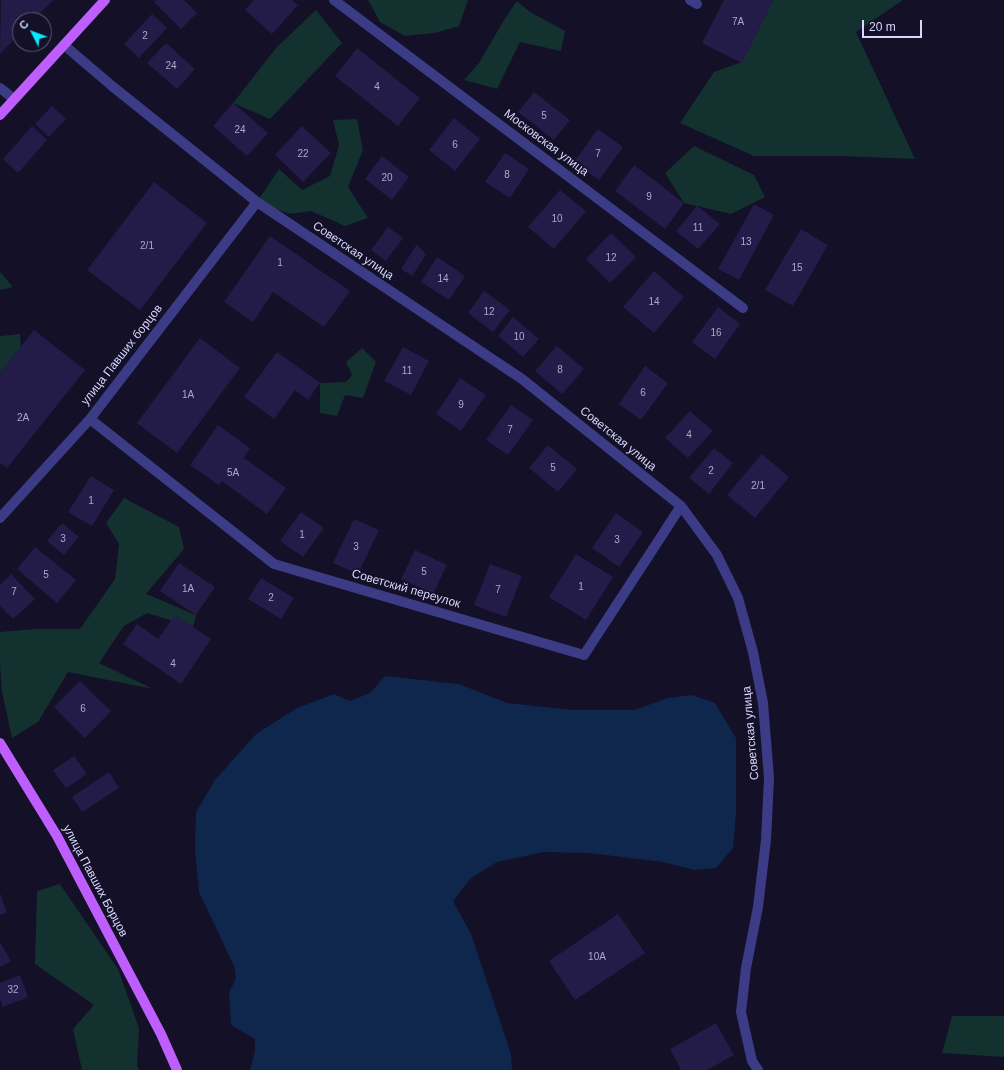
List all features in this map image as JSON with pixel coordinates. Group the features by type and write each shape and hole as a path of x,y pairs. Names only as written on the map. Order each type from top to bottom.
{"main road":[{"path":"0,115 105,0"},
{"name":"улица Павших Борцов","path":"0,742 57,836 161,1034 178,1070"}],"street":[{"name":"Московская улица","path":"334,0 743,308"},
{"name":"Советская улица","path":"64,46 257,202 522,379 681,506 717,555 738,598 753,652 763,703 769,778 766,840 758,907 746,968 741,1012 752,1061 758,1070"},
{"path":"0,88 14,99"},
{"name":"улица Павших борцов","path":"0,518 90,418 257,202"},
{"name":"Советский переулок","path":"90,418 274,564 584,655 681,506"}],"green space":[{"path":"368,0 468,0 459,26 435,33 405,36 380,22"},
{"path":"773,0 903,0 856,32 915,159 842,156 754,156 680,123 714,72 742,62"},
{"path":"517,1 530,12 565,31 561,51 520,42 497,89 464,80 479,63"},
{"path":"316,10 342,43 270,119 233,103 276,48"},
{"path":"357,119 363,150 348,187 368,218 345,226 311,211 290,214 257,202 279,169 302,190 330,176 339,145 333,120"},
{"path":"694,146 754,175 765,197 731,214 684,203 665,173"},
{"path":"0,272 13,287 0,290"},
{"path":"20,334 21,347 0,373 0,336"},
{"path":"362,348 376,362 363,398 345,395 337,416 320,413 320,383 346,382 352,375 346,362"},
{"path":"124,498 179,527 184,549 146,594 196,615 193,627 147,613 124,626 99,663 153,689 68,672 38,722 12,738 2,692 0,632 36,629 80,629 115,579 119,544 106,523"},
{"path":"60,884 118,969 139,1028 137,1066 139,1070 82,1070 73,1029 94,1005 35,964 37,891"},
{"path":"952,1016 1004,1016 1004,1057 942,1053"}],"water":[{"path":"385,676 459,684 507,703 573,710 634,710 668,698 692,695 715,703 736,738 736,814 733,848 716,868 694,870 663,862 589,853 544,852 497,862 471,878 453,901 471,934 511,1054 512,1070 250,1070 255,1051 255,1039 231,1025 229,992 236,979 234,966 199,892 195,849 196,812 215,780 256,734 297,708 334,694 350,701 370,693"}],"building":[{"path":"1,0 53,0 41,12 12,12 12,41 0,54"},
{"path":"156,0 184,0 197,13 181,29 154,2"},
{"path":"254,0 292,0 298,5 272,34 245,10"},
{"path":"724,0 773,0 742,63 702,43"},
{"path":"152,14 167,28 139,58 124,44"},
{"path":"166,43 195,69 177,89 147,63"},
{"path":"357,48 420,98 398,126 335,76"},
{"path":"534,92 570,120 554,140 518,112"},
{"path":"233,103 268,133 247,156 213,126"},
{"path":"52,106 66,119 49,137 35,124"},
{"path":"454,118 480,139 455,171 429,150"},
{"path":"32,126 47,140 18,173 3,159"},
{"path":"302,126 331,153 303,182 275,155"},
{"path":"598,129 623,147 599,180 574,162"},
{"path":"505,153 529,169 510,198 485,182"},
{"path":"382,156 409,177 392,200 365,179"},
{"path":"634,165 684,203 665,229 615,191"},
{"path":"154,182 207,223 140,310 87,270"},
{"path":"560,190 586,211 554,249 528,227"},
{"path":"754,204 774,215 739,280 718,269"},
{"path":"697,206 720,224 698,249 676,231"},
{"path":"388,227 403,238 386,261 371,250"},
{"path":"801,229 828,245 793,306 765,290"},
{"path":"611,233 636,257 610,283 586,259"},
{"path":"270,236 350,291 324,327 273,292 253,322 224,302"},
{"path":"417,244 426,255 412,276 401,269"},
{"path":"437,257 465,276 449,300 421,282"},
{"path":"654,271 684,297 654,333 623,307"},
{"path":"484,291 510,310 493,332 468,313"},
{"path":"718,307 740,324 715,359 692,342"},
{"path":"513,317 539,339 523,357 498,336"},
{"path":"34,330 85,370 7,468 0,463 0,373"},
{"path":"200,338 240,368 177,453 137,423"},
{"path":"557,346 584,369 562,394 535,371"},
{"path":"403,347 429,361 411,395 384,381"},
{"path":"277,352 320,383 308,400 295,390 274,419 244,397"},
{"path":"645,366 668,383 641,420 619,404"},
{"path":"460,378 486,395 461,431 436,414"},
{"path":"511,405 533,420 508,455 486,440"},
{"path":"690,411 713,431 688,458 665,438"},
{"path":"218,425 250,448 244,458 286,488 267,514 222,481 219,485 190,465"},
{"path":"548,445 577,469 558,492 529,468"},
{"path":"714,448 733,463 709,494 689,478"},
{"path":"762,454 789,477 755,518 727,495"},
{"path":"91,476 114,490 92,526 68,512"},
{"path":"301,512 324,528 303,557 280,541"},
{"path":"616,513 643,532 619,567 592,548"},
{"path":"354,519 379,530 358,574 333,563"},
{"path":"62,523 79,537 64,555 47,541"},
{"path":"35,547 76,580 57,603 17,569"},
{"path":"415,550 447,565 433,594 401,579"},
{"path":"576,554 613,577 586,620 549,597"},
{"path":"179,563 215,587 196,615 160,591"},
{"path":"490,564 522,576 506,617 474,605"},
{"path":"11,574 35,599 13,619 0,606 0,585"},
{"path":"261,578 294,598 281,619 248,599"},
{"path":"175,615 211,639 181,684 123,644 137,624 158,639"},
{"path":"80,681 111,711 85,738 54,707"},
{"path":"74,756 87,774 66,788 53,770"},
{"path":"109,772 119,788 82,812 72,797"},
{"path":"0,893 7,913 0,915"},
{"path":"618,914 645,953 575,1000 549,961"},
{"path":"0,942 11,961 0,967"},
{"path":"20,975 28,997 3,1007 0,999 0,983"},
{"path":"716,1023 734,1055 707,1070 681,1070 670,1049"}]}
